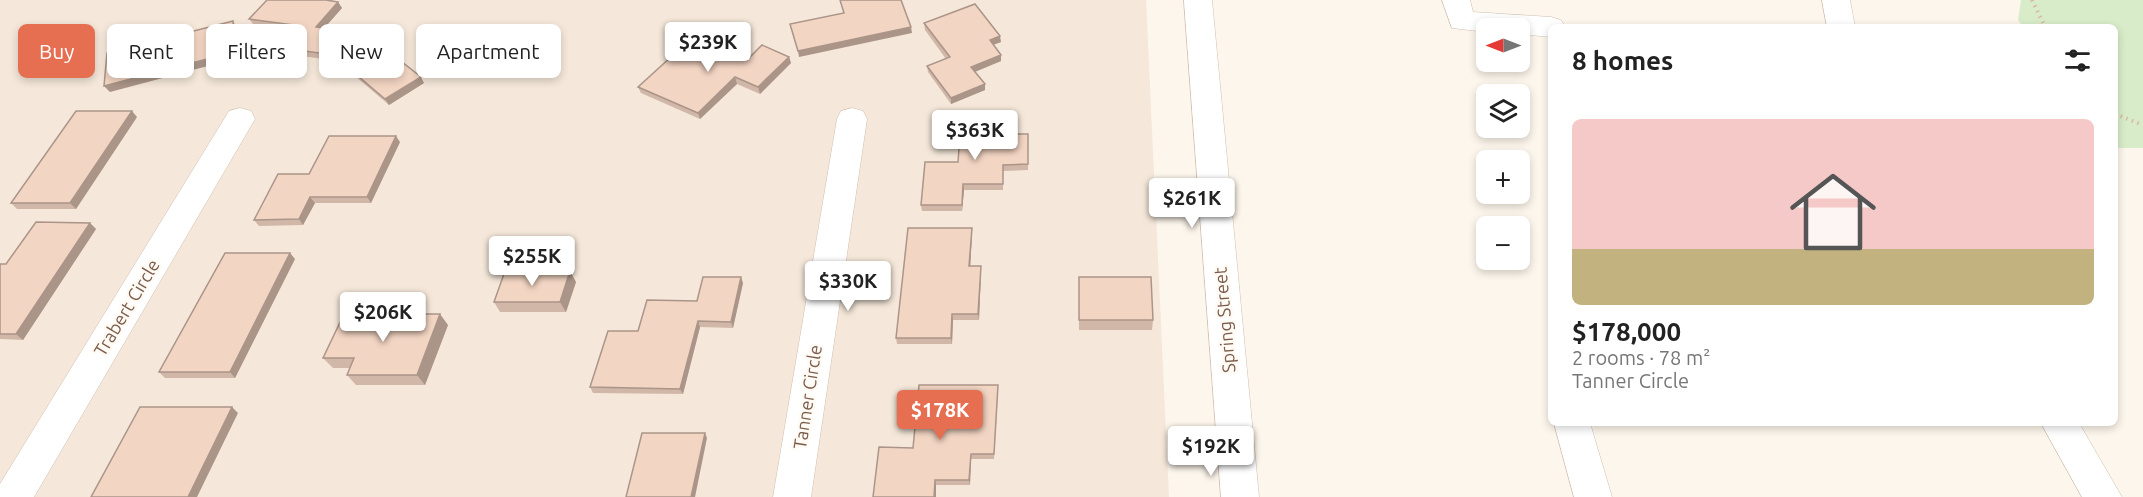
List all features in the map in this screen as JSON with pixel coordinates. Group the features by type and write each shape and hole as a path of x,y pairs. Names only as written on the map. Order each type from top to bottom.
{"street":[{"name":"Spring Street","path":"1198,0 1240,497"},
{"path":"1456,0 1462,21 1548,27"},
{"path":"1836,0 1840,24"},
{"name":"Trabert Circle","path":"14,497 240,119"},
{"name":"Tanner Circle","path":"792,497 852,119"},
{"path":"1573,426 1593,497"},
{"path":"2061,426 2103,497"}],"path":[{"path":"2032,0 2044,24"},
{"path":"2118,115 2143,125"}],"shaded area":[{"path":"0,0 1146,0 1169,497 0,497"}],"green space":[{"path":"2021,0 2143,0 2143,148 2118,148 2118,24 2021,24 2018,20"}],"building":[{"path":"267,0 338,2 316,27 319,27 319,53 307,51 307,24 249,19"},
{"path":"840,0 901,0 911,27 798,51 790,24 844,13"},
{"path":"975,4 1000,36 990,40 1001,55 971,67 985,84 951,98 927,66 950,57 924,23"},
{"path":"206,28 206,59 194,62 194,31"},
{"path":"693,37 747,60 762,45 789,57 758,87 735,77 698,113 638,87"},
{"path":"107,53 107,78 135,78 104,86"},
{"path":"404,64 416,73 416,78 419,78 385,99 360,78 404,78"},
{"path":"76,111 132,111 70,203 11,203"},
{"path":"1012,119 1011,134 1028,134 1028,164 1003,165 1003,184 963,184 962,205 921,205 925,162 958,162 961,120"},
{"path":"329,136 396,136 367,197 310,197 299,219 254,220 278,174 309,174"},
{"path":"36,222 90,223 16,334 0,334 0,264 6,264"},
{"path":"908,228 972,228 969,266 981,266 978,314 952,314 951,338 896,338"},
{"path":"225,253 290,253 230,372 159,372"},
{"path":"505,271 570,271 560,302 494,302"},
{"path":"703,277 741,277 731,322 698,321 680,389 590,387 608,331 638,331 647,300 697,301"},
{"path":"1079,277 1151,277 1153,320 1079,320"},
{"path":"344,314 440,314 417,375 347,375 354,358 323,358"},
{"path":"919,385 998,385 994,454 971,454 969,480 935,480 934,497 873,497 879,447 913,448"},
{"path":"140,407 232,407 188,497 91,497"},
{"path":"642,433 705,433 691,497 626,497"}]}
